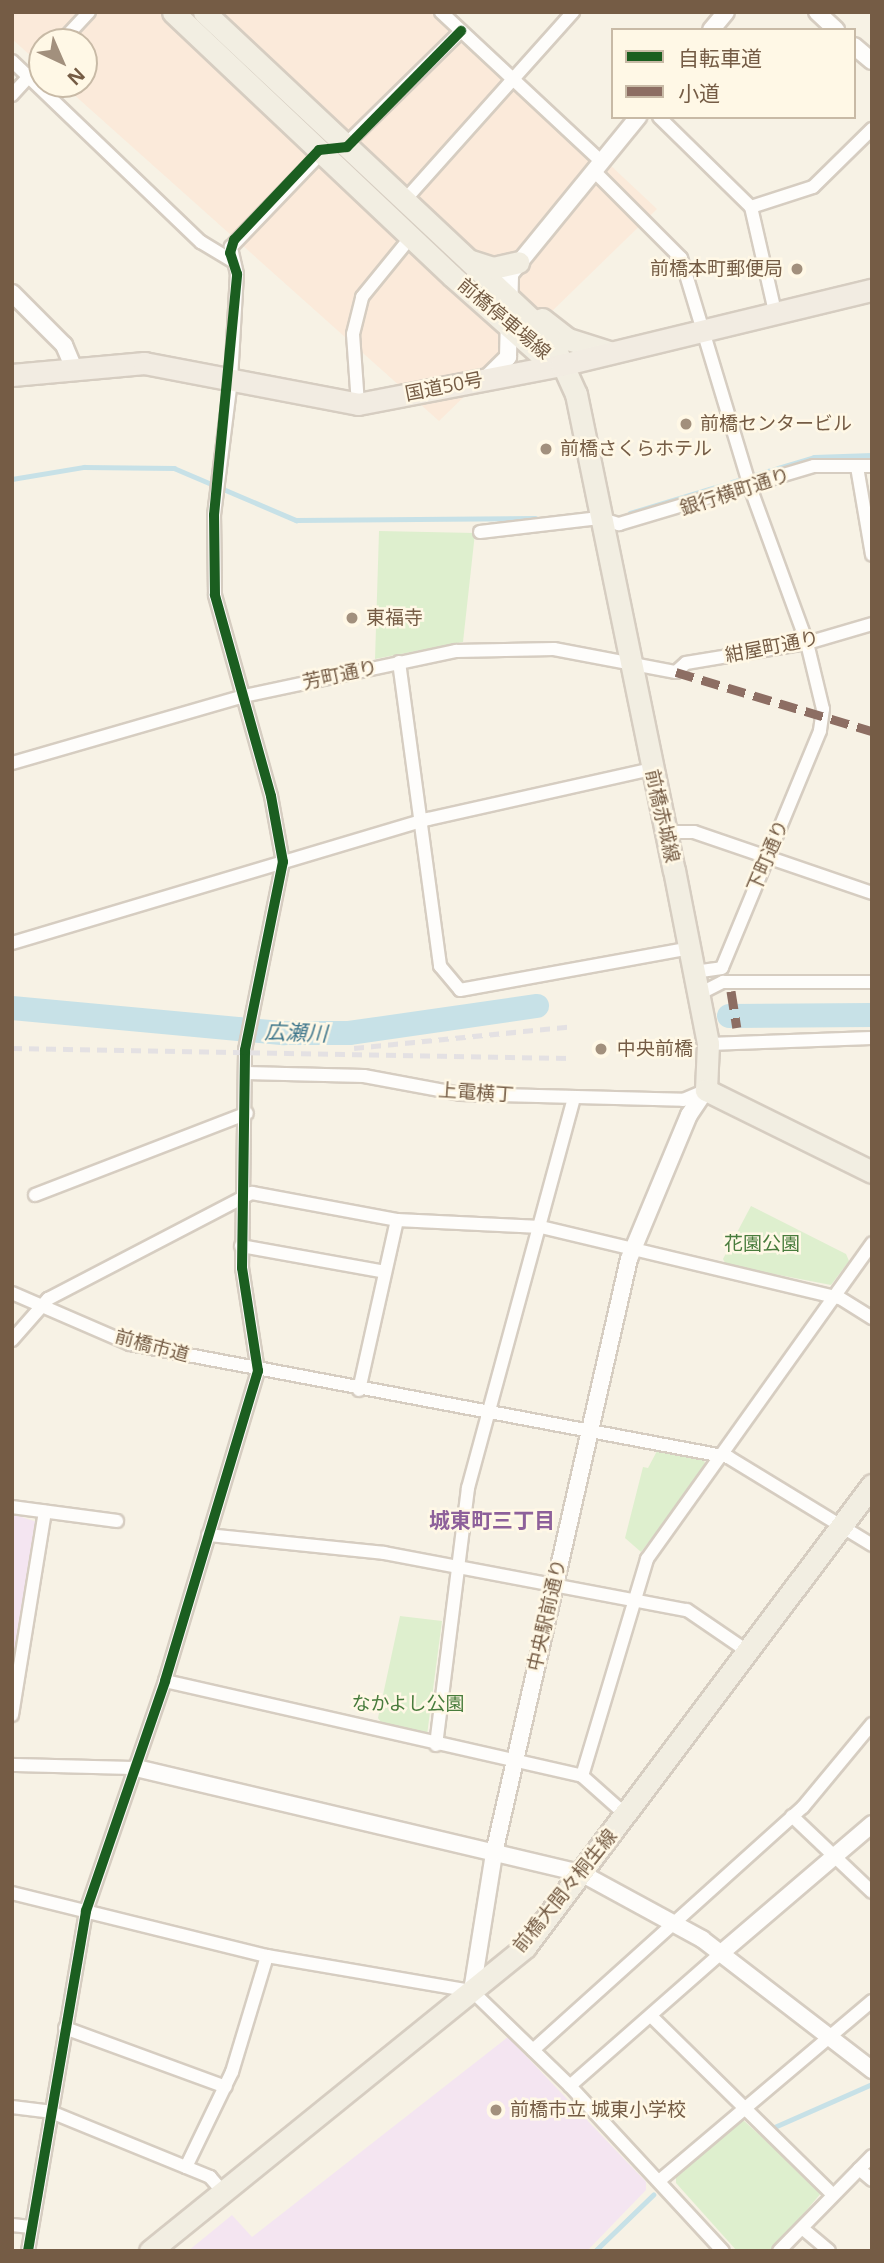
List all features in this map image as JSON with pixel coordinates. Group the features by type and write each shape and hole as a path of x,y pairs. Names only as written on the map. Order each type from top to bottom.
{"highway":[{"name":"国道50号","path":"12,375 144,363 358,404 561,365 872,290"}],"main road":[{"name":"前橋停車場線","path":"173,12 475,296 509,326 561,365"},
{"name":"前橋停車場線","path":"204,12 460,255 541,328 561,365"},
{"path":"460,255 487,268 516,265"},
{"path":"502,292 516,265"},
{"path":"475,296 502,292 568,339 610,352"},
{"name":"前橋赤城線","path":"561,365 576,394 599,519 690,948 708,1044 706,1090"},
{"path":"706,1090 872,1172"},
{"name":"前橋大間々桐生線","path":"150,2251 525,1947 750,1653 872,1485"}],"street":[{"path":"74,28 89,12"},
{"path":"441,12 513,78 681,258 750,486 807,643"},
{"path":"404,201 573,12"},
{"path":"713,28 726,12"},
{"path":"817,12 834,28"},
{"path":"29,2251 86,1911 164,1681 258,1371 241,1246 247,1112 246,1042 283,862 244,696 215,595 213,559 231,380 237,274 231,260 234,240 319,150 347,148 461,31"},
{"path":"856,48 872,61"},
{"path":"12,61 28,77 12,95"},
{"path":"50,98 201,242 231,260"},
{"path":"516,265 636,119"},
{"path":"661,119 751,207 775,312"},
{"path":"751,207 813,187 872,129"},
{"path":"358,404 354,334 362,297 411,237"},
{"path":"485,380 508,357 509,326 502,292"},
{"path":"12,293 71,353 74,368"},
{"name":"銀行横町通り","path":"480,532 599,519 620,524 667,515 814,466 872,466"},
{"path":"858,467 872,555"},
{"name":"紺屋町通り","path":"676,672 686,663 807,643 872,624"},
{"name":"下町通り","path":"722,968 823,718 807,643"},
{"name":"芳町通り","path":"12,763 244,696 399,662 474,649 543,649 676,672"},
{"path":"399,662 440,966 462,992 690,948"},
{"path":"12,943 419,822 651,769"},
{"path":"666,832 694,832 872,893"},
{"path":"694,972 722,968 729,982"},
{"path":"699,994 729,982 872,982"},
{"path":"708,1044 872,1038"},
{"name":"上電横丁","path":"246,1073 364,1076 461,1094 683,1100 706,1090"},
{"name":"中央駅前通り","path":"472,1991 494,1853 632,1248 689,1115 706,1090"},
{"path":"436,1745 455,1565 488,1414 574,1098"},
{"path":"35,1195 247,1112"},
{"path":"12,1340 41,1305 245,1193 397,1220 541,1227 835,1297 872,1318"},
{"path":"359,1390 397,1220"},
{"path":"582,1776 647,1559 872,1243"},
{"path":"241,1246 385,1272"},
{"name":"前橋市道","path":"12,1293 130,1344 258,1371 719,1456 844,1525 872,1545"},
{"path":"12,1507 117,1521"},
{"path":"12,1716 45,1512"},
{"path":"208,1535 455,1565 687,1610 750,1653"},
{"path":"164,1681 436,1745 582,1776 626,1815"},
{"path":"533,2050 792,1816 872,1724"},
{"path":"12,1765 136,1768 581,1873 672,1923 720,1954 872,2070"},
{"path":"792,1816 836,1854 872,1892"},
{"path":"570,2086 872,1824"},
{"path":"12,1893 267,1956 472,1991 570,2086 723,2251"},
{"path":"186,2167 226,2087 267,1956"},
{"path":"659,2181 872,2001"},
{"path":"651,2016 833,2195"},
{"path":"65,2028 226,2087"},
{"path":"12,2107 51,2112 186,2167 222,2191"},
{"path":"779,2251 872,2156"},
{"path":"859,2169 872,2180"},
{"path":"12,2225 31,2227"},
{"path":"802,2228 829,2251"}],"shaded area":[{"path":"12,12 447,12 657,209 439,421 78,98 98,98 98,28 28,28 28,53 12,39"},
{"path":"12,1514 37,1522 12,1673"},
{"name":"前橋市立 城東小学校","path":"508,2037 646,2182 646,2190 587,2251 188,2251 232,2215 252,2237"}],"green space":[{"path":"379,531 475,533 463,642 375,659"},
{"name":"花園公園","path":"751,1206 846,1254 849,1261 831,1285 726,1265 723,1259"},
{"path":"657,1451 704,1460 706,1467 641,1552 625,1538 643,1467 648,1468"},
{"name":"なかよし公園","path":"400,1616 442,1621 427,1735 383,1725 378,1718"},
{"path":"742,2119 822,2192 772,2251 737,2251 676,2183 676,2175"}],"waterway":[{"path":"630,513 814,457 872,455"},
{"path":"12,479 84,467 174,468 296,520 535,518"},
{"name":"広瀬川","path":"12,1008 284,1033 349,1033 537,1006"},
{"name":"広瀬川","path":"729,1016 872,1015"},
{"path":"770,2129 872,2084"},
{"path":"595,2251 653,2195"}],"railway":[{"path":"354,1048 573,1026"},
{"path":"12,1048 570,1058"}],"marked path":[{"path":"676,672 872,731"},
{"path":"731,991 737,1028"}],"cycle path":[{"path":"28,2251 86,1911 165,1681 258,1371 242,1268 245,1050 283,862 271,796 215,595 214,515 237,274 230,253 234,240 319,150 347,147 461,31"}],"place":[{"name":"前橋本町郵便局","path":"797,269"},
{"name":"前橋センタービル","path":"686,424"},
{"name":"前橋さくらホテル","path":"546,449"},
{"name":"東福寺","path":"352,618"},
{"name":"中央前橋","path":"601,1049"},
{"name":"前橋市立 城東小学校","path":"496,2110"}],"district":[{"name":"城東町三丁目","path":"492,1520"}]}
